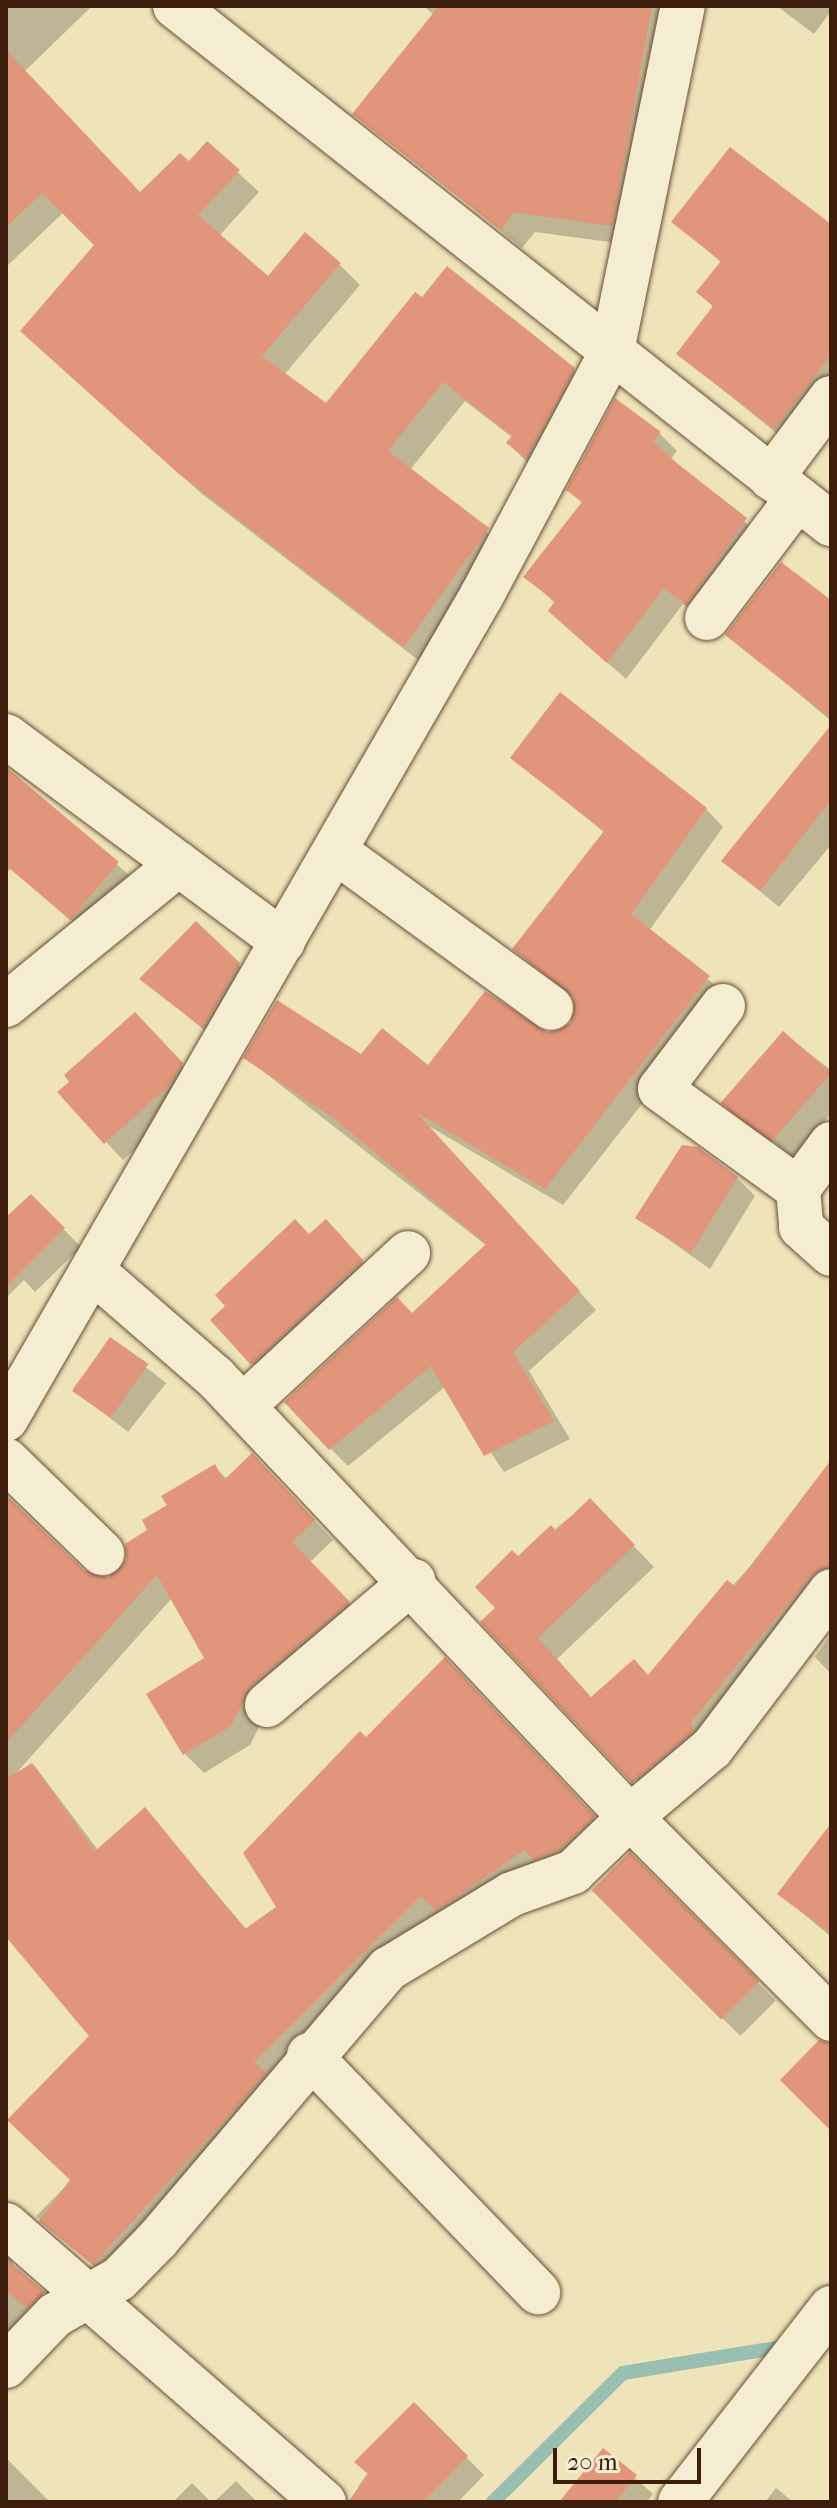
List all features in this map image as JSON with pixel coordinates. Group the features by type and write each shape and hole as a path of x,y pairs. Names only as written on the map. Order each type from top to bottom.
{"street":[{"path":"175,6 800,500"},
{"path":"6,1419 94,1272 335,851 612,351 683,6"},
{"path":"707,618 800,500 831,398"},
{"path":"6,736 283,942"},
{"path":"335,851 551,1008"},
{"path":"6,1005 179,864"},
{"path":"723,1006 660,1089 798,1189"},
{"path":"831,1144 798,1189 801,1227 831,1254"},
{"path":"243,1406 408,1253"},
{"path":"94,1272 243,1406 413,1581 630,1817 831,2019"},
{"path":"6,1460 102,1553"},
{"path":"267,1705 413,1581"},
{"path":"6,2366 55,2315 119,2279 158,2239 252,2136 309,2055 388,1969 512,1894 573,1872 630,1817 712,1748 831,1591"},
{"path":"309,2055 538,2292"},
{"path":"6,2225 324,2502"},
{"path":"680,2502 831,2308"}],"building":[{"path":"439,6 652,6 612,226 514,212 501,230 352,114"},
{"path":"6,50 140,192 180,153 189,161 207,141 240,170 198,215 268,276 305,232 341,263 262,356 326,403 415,292 422,297 447,266 575,368 526,459 506,443 512,436 443,382 388,451 489,528 404,647 179,474 20,331 94,245 42,193 6,227"},
{"path":"730,147 831,224 831,355 774,429 676,354 713,306 696,292 721,261 671,222"},
{"path":"615,398 661,432 653,442 747,518 686,605 664,588 607,663 548,611 555,601 523,577 582,502 566,490"},
{"path":"781,562 831,600 831,719 725,635"},
{"path":"560,692 707,808 631,914 710,976 545,1189 416,1112 580,1291 513,1352 554,1421 484,1456 431,1366 329,1450 284,1402 397,1297 412,1313 486,1244 332,1117 243,1058 277,1000 361,1054 382,1028 428,1065 485,991 548,1033 571,1023 573,997 512,949 604,831 510,758"},
{"path":"831,725 831,800 760,891 721,861"},
{"path":"6,767 119,862 70,920 6,865"},
{"path":"196,921 240,963 203,1028 139,979"},
{"path":"135,1012 183,1063 170,1085 104,1144 57,1092 69,1082 64,1075"},
{"path":"783,1031 831,1073 769,1145 721,1103"},
{"path":"682,1145 698,1147 738,1177 691,1253 635,1218"},
{"path":"31,1194 65,1228 6,1287 6,1217"},
{"path":"295,1219 309,1234 326,1219 363,1260 251,1365 210,1320 225,1306 215,1295"},
{"path":"110,1337 149,1364 111,1418 72,1391"},
{"path":"252,1453 315,1520 292,1542 350,1602 251,1686 231,1726 183,1755 146,1694 204,1658 157,1575 6,1743 6,1495 85,1571 108,1577 126,1560 125,1544 147,1530 142,1520 167,1505 161,1496 215,1464 224,1480"},
{"path":"831,1460 831,1565 811,1576 738,1664 691,1723 694,1731 632,1783 480,1622 495,1608 475,1587 512,1550 518,1556 551,1525 556,1531 590,1498 635,1545 538,1638 591,1697 634,1659 648,1675 727,1580 735,1586"},
{"path":"445,1657 595,1816 559,1850 534,1860 524,1850 436,1911 421,1896 254,2062 267,2073 93,2265 39,2221 70,2180 7,2120 89,2036 6,1937 6,1779 32,1763 95,1851 145,1807 245,1929 276,1907 243,1853 360,1731 366,1737"},
{"path":"831,1823 831,1934 777,1894"},
{"path":"630,1852 759,1981 721,2020 592,1890"},
{"path":"819,2040 831,2043 831,2131 780,2080"},
{"path":"6,2259 45,2292 27,2308 6,2291"},
{"path":"414,2402 468,2456 423,2502 348,2502 368,2474 354,2462"},
{"path":"603,2448 637,2475 615,2502 559,2502"}],"waterway":[{"path":"493,2502 623,2373 787,2346"}]}
